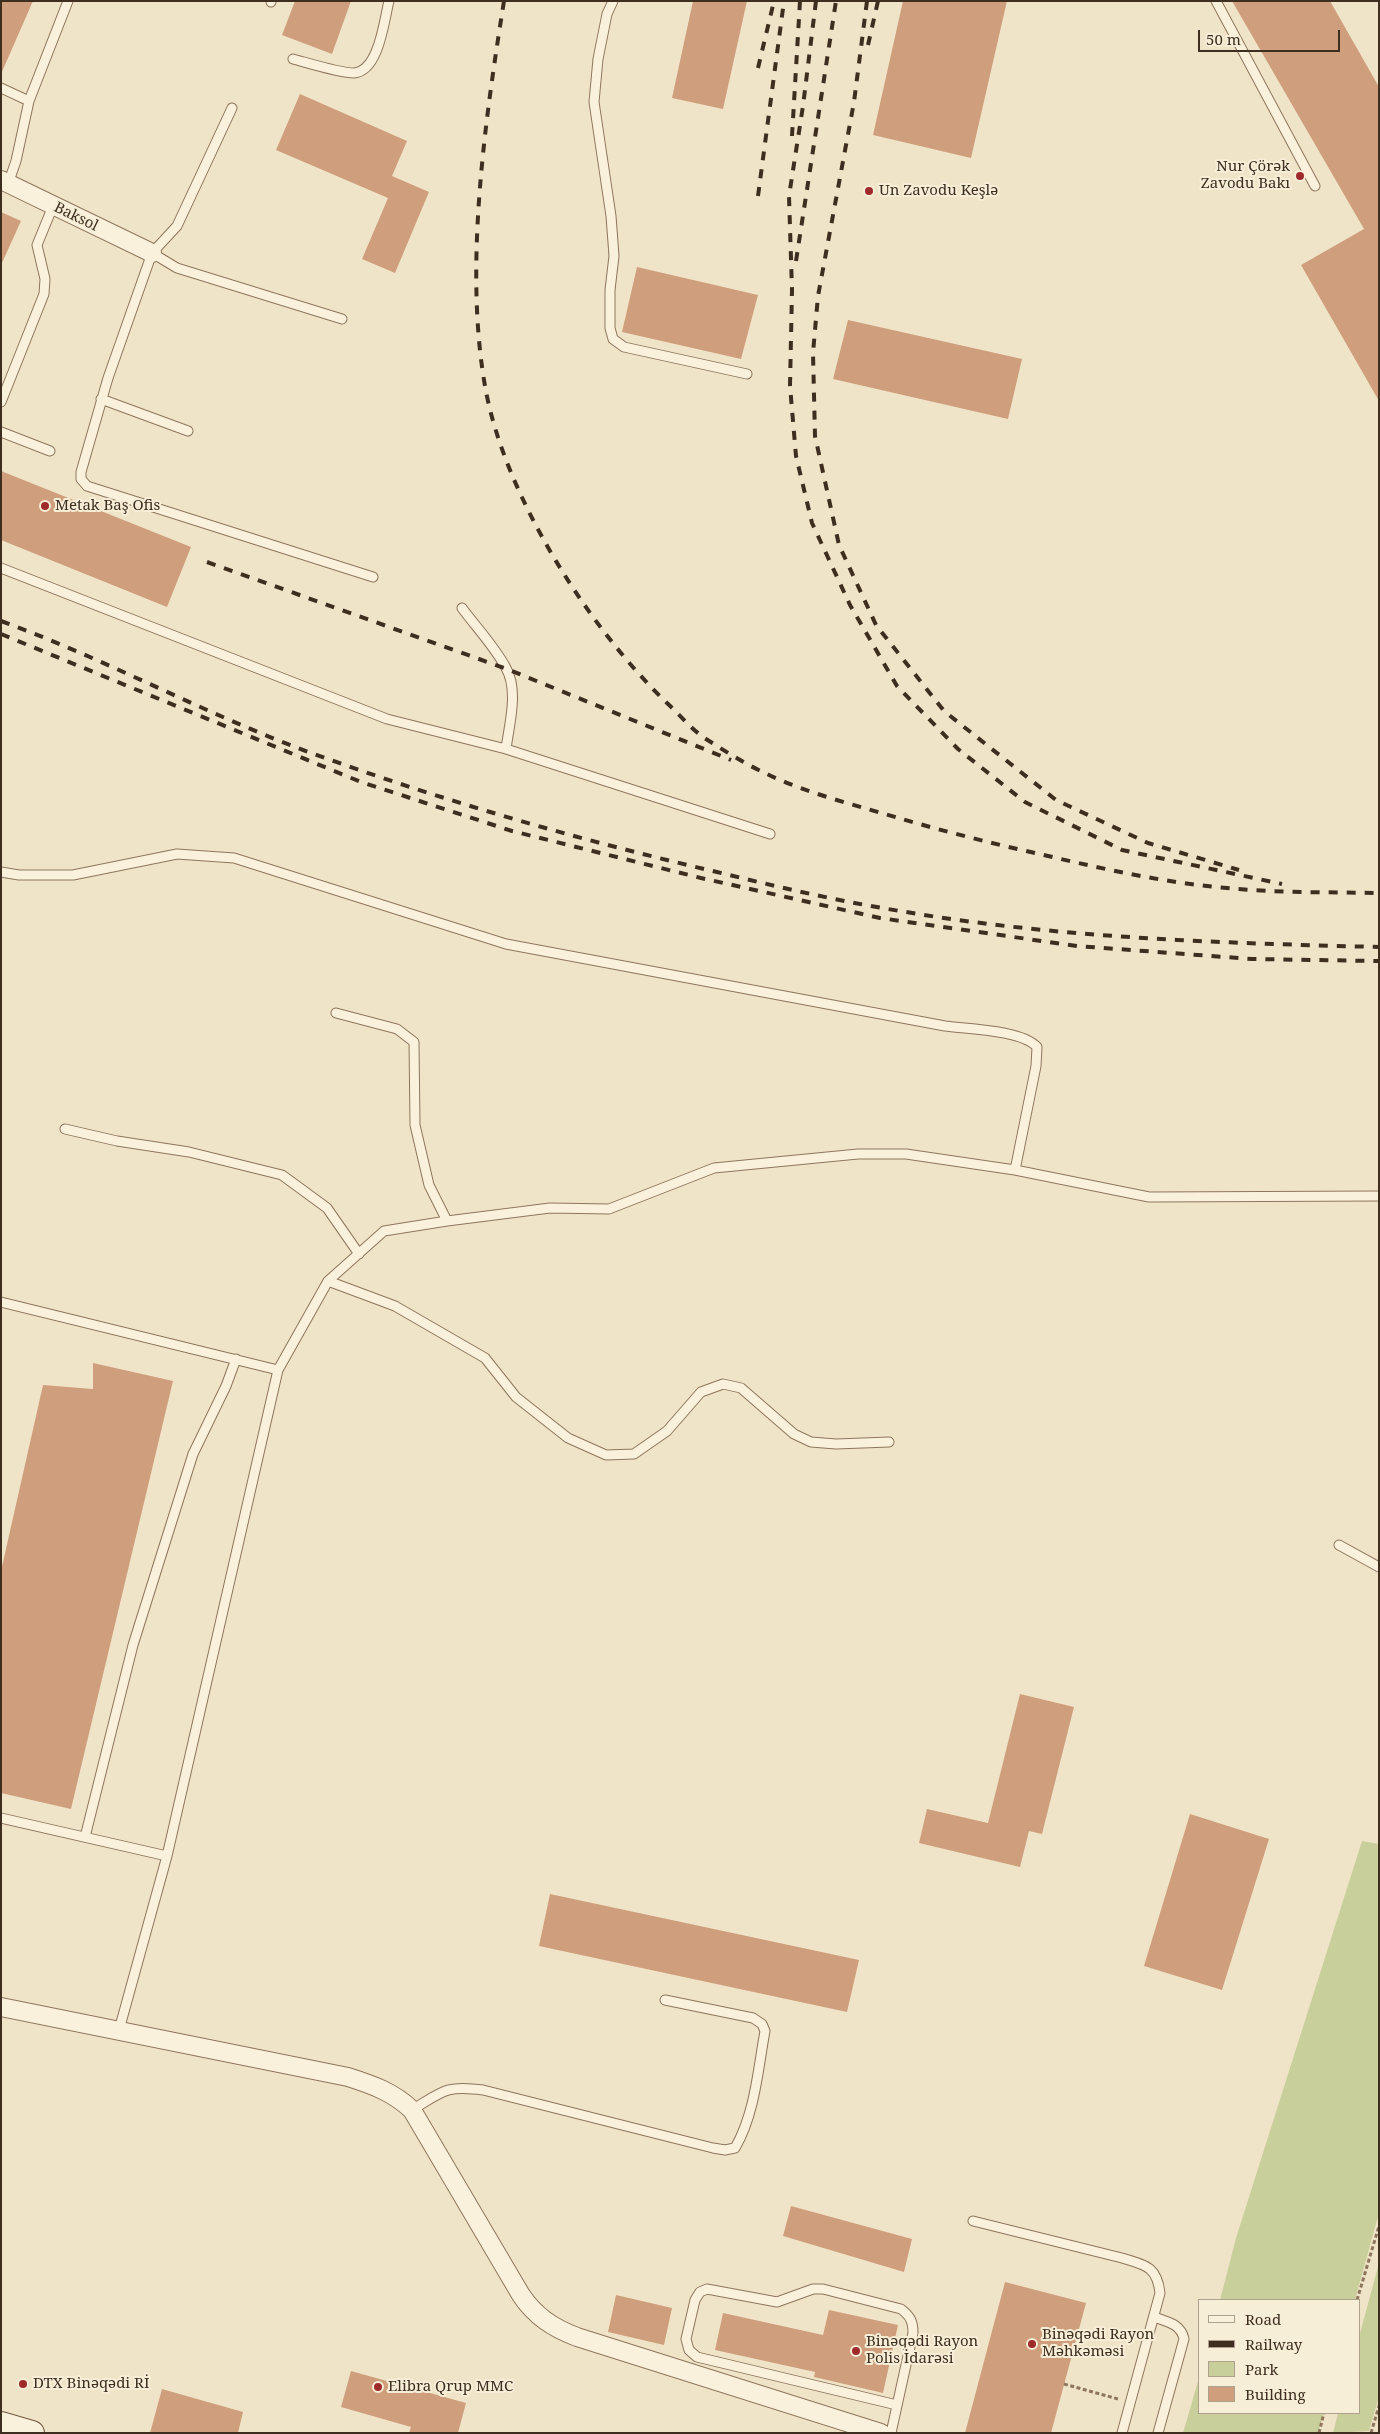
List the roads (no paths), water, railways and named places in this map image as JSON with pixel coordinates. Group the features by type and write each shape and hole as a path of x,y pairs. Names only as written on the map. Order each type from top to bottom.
{"street":[{"name":"Baksol","path":"5,182 152,253"},
{"path":"1,2007 348,2077 380,2087 398,2097 412,2110 521,2295 530,2308 547,2322 577,2337 881,2433"},
{"path":"1,2424 32,2433"}],"lane":[{"path":"5,182 16,161 29,100 68,1"},
{"path":"293,59 353,73 364,70 375,58 389,1"},
{"path":"613,1 607,14 598,59 594,102 611,216 614,256 610,290 610,328 613,339 624,347 747,374"},
{"path":"1216,1 1315,186"},
{"path":"1,88 29,100"},
{"path":"232,108 177,226 152,253 101,399 80,472 81,479 87,486 373,577"},
{"path":"1,402 44,294 45,279 37,245 52,206"},
{"path":"152,253 177,268 342,320"},
{"path":"101,399 188,431"},
{"path":"1,432 50,451"},
{"path":"1,568 406,725 506,750 770,834"},
{"path":"462,608 507,669 511,686 511,713 506,750"},
{"path":"1,872 19,875 73,875 177,854 234,858 506,944 945,1026 1018,1036 1031,1040 1037,1047 1036,1066 1015,1170"},
{"path":"336,1013 397,1030 414,1042 415,1125 429,1185 447,1221"},
{"path":"65,1129 117,1141 189,1152 282,1175 328,1208 359,1254"},
{"path":"119,2030 167,1856 278,1370 328,1281 384,1231 550,1208 609,1209 714,1168 858,1154 906,1154 1015,1170 1149,1197 1379,1196"},
{"path":"328,1281 395,1306 485,1358 516,1397 568,1438 606,1455 634,1454 667,1431 701,1392 723,1384 741,1388 794,1434 811,1442 836,1444 889,1442"},
{"path":"1,1302 278,1370"},
{"path":"85,1837 133,1645 193,1454 226,1386 236,1359"},
{"path":"1339,1545 1379,1567"},
{"path":"1,1818 167,1856"},
{"path":"412,2110 447,2089 463,2087 483,2090 714,2148 724,2150 735,2148 744,2132 748,2114 765,2031 762,2024 753,2018 665,2000"},
{"path":"974,2221 1145,2265 1154,2271 1159,2283 1160,2293 1122,2433"},
{"path":"891,2433 913,2333 913,2323 909,2316 901,2309 823,2288 813,2289 777,2302 707,2289 700,2292 695,2300 686,2339 689,2350 697,2357 897,2405"},
{"path":"1154,2317 1178,2326 1183,2332 1184,2339 1158,2433"}],"railway":[{"path":"504,1 484,144 477,243 476,292 479,340 485,386 495,428 510,471 530,514 554,557 608,637 637,672 667,703 701,735 750,766 765,773 815,793 938,829 1011,848 1182,883 1265,891 1379,893"},
{"path":"758,68 774,1"},
{"path":"758,196 784,1"},
{"path":"792,136 800,1"},
{"path":"816,1 803,106 789,196 792,290 790,386 796,456 812,523 850,605 897,686 958,749 1025,802 1122,850 1282,884"},
{"path":"796,261 836,1"},
{"path":"867,1 854,102 818,296 813,353 815,436 839,545 876,625 944,711 1056,800 1148,843 1239,870"},
{"path":"868,45 878,1"},
{"path":"207,562 507,669 731,760"},
{"path":"1,621 82,654 284,743 373,775 569,834 763,883 877,907 1019,927 1138,938 1379,947"},
{"path":"1,634 361,782 512,831 701,878 880,918 1077,946 1252,959 1379,961"}],"place":[{"name":"Nur Çörək Zavodu Bakı","path":"1300,176"},
{"name":"Un Zavodu Keşlə","path":"869,191"},
{"name":"Metak Baş Ofis","path":"45,506"},
{"name":"Binəqədi Rayon Məhkəməsi","path":"1032,2344"},
{"name":"Binəqədi Rayon Polis İdarəsi","path":"856,2351"},
{"name":"DTX Binəqədi Rİ","path":"23,2384"},
{"name":"Elibra Qrup MMC","path":"378,2387"}]}
